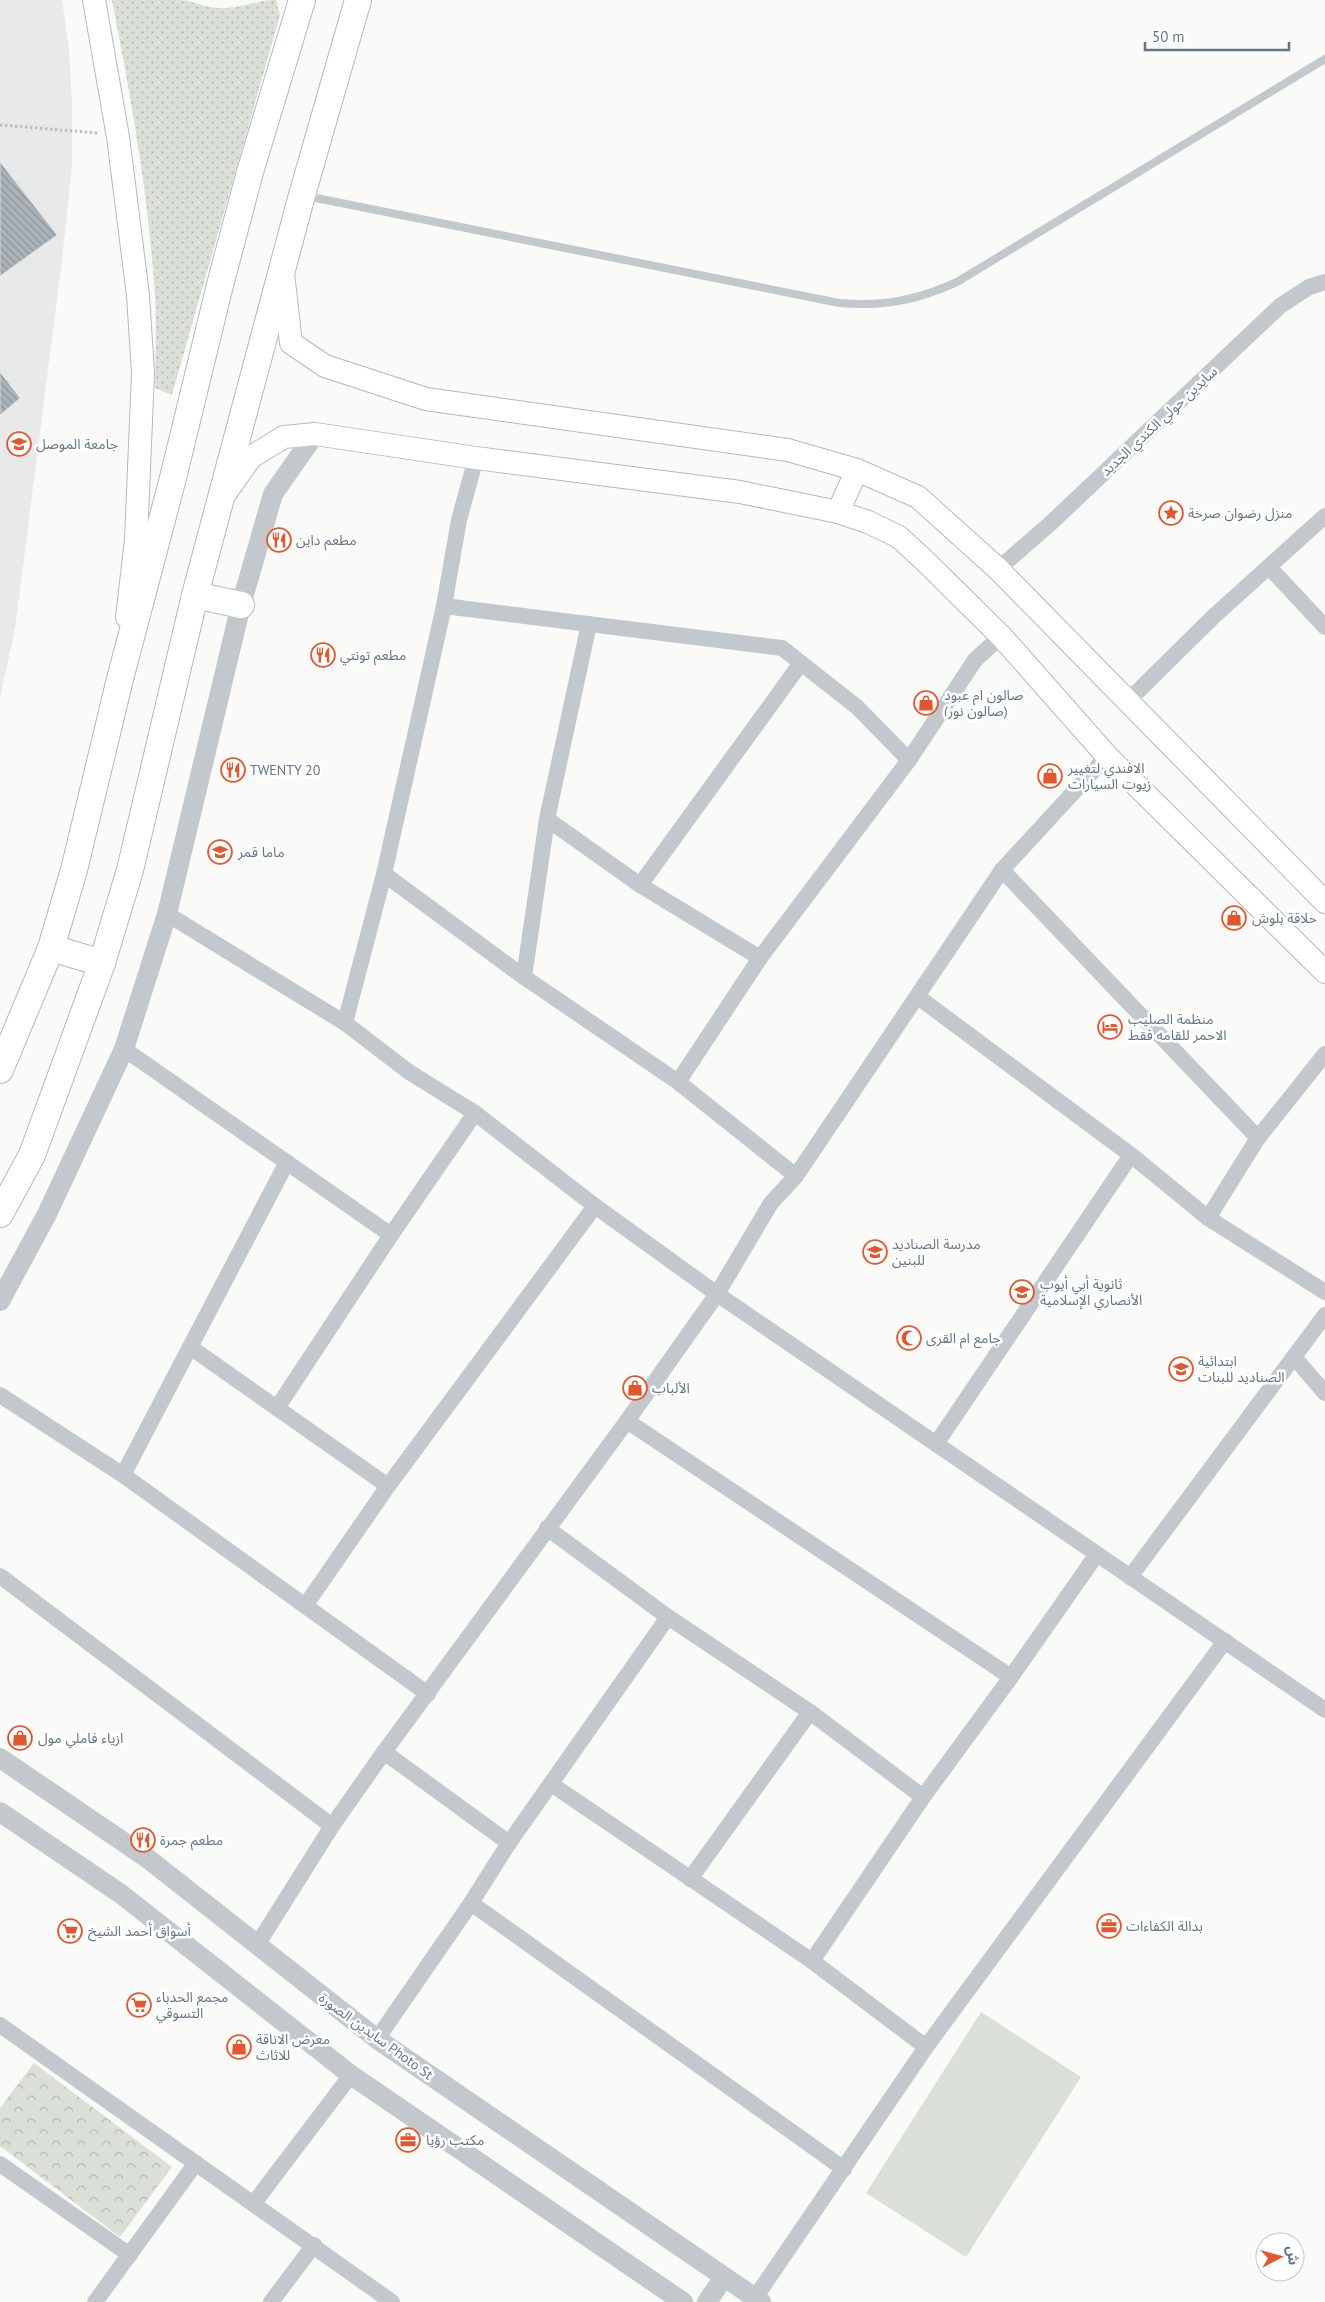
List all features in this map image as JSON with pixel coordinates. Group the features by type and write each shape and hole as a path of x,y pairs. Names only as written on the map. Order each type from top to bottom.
{"highway":[{"path":"0,1070 51,948 74,870 120,679 237,219 302,0"},
{"path":"0,1214 32,1155 102,963 130,870 195,595 219,503 302,195 358,0"},
{"path":"195,595 241,604"},
{"path":"51,948 102,963"}],"main road":[{"path":"94,0 118,137 138,295 142,373 136,540 120,679"},
{"path":"282,269 291,343 325,366 426,399 788,450 857,470 918,497 998,569 1325,902"},
{"path":"219,503 250,457 284,437 315,434 476,458 740,492 838,512 868,522 899,537 1001,636 1107,756 1325,972"},
{"path":"838,512 857,470"}],"street":[{"name":"سايدين حولي الكندي الجديد","path":"998,569 1051,523 1280,306 1308,287 1325,282"},
{"path":"0,1301 47,1214 124,1049 167,914 241,604 273,494 315,434"},
{"path":"345,1023 384,874 444,606 459,520 476,458"},
{"path":"1128,701 1213,618 1325,516"},
{"path":"1268,567 1325,627"},
{"path":"444,606 782,648 857,707 909,760"},
{"path":"524,977 547,819 588,624"},
{"path":"678,1082 760,958 909,760 975,660 1001,636"},
{"path":"640,885 802,663"},
{"path":"257,1945 332,1826 384,1752 628,1420 717,1294 771,1203 796,1176 1002,870 1107,756"},
{"path":"547,819 640,885 760,958"},
{"path":"1002,870 1258,1138"},
{"path":"384,874 524,977 678,1082 796,1176"},
{"path":"167,914 345,1023 409,1072 476,1112 595,1206 717,1294 1325,1710"},
{"path":"918,997 1131,1155 1208,1218 1325,1292"},
{"path":"124,1049 390,1235"},
{"path":"1208,1218 1258,1138 1325,1054"},
{"path":"277,1408 390,1235 476,1112"},
{"path":"936,1444 1131,1155"},
{"path":"123,1475 286,1162"},
{"path":"305,1606 388,1486 595,1206"},
{"path":"1130,1577 1325,1315"},
{"path":"190,1346 388,1486"},
{"path":"1294,1357 1325,1393"},
{"path":"0,1395 123,1475 428,1694"},
{"path":"628,1420 1011,1677"},
{"path":"547,1528 668,1617 810,1712 922,1796"},
{"path":"812,1961 922,1796 1011,1677 1097,1554"},
{"path":"0,1576 332,1826"},
{"path":"377,2039 471,1903 509,1843 668,1617"},
{"path":"758,2300 926,2047 1225,1641"},
{"path":"690,1879 810,1712"},
{"path":"384,1752 509,1843"},
{"name":"سايدين الصورة Photo St","path":"0,1758 147,1858 377,2039 758,2300"},
{"path":"551,1784 812,1961 926,2047"},
{"path":"0,1812 121,1894 351,2075 683,2302"},
{"path":"471,1903 844,2169"},
{"path":"0,2025 314,2245 392,2302"},
{"path":"254,2203 351,2075"},
{"path":"95,2302 196,2163"},
{"path":"0,2164 130,2255"},
{"path":"271,2302 314,2245"},
{"path":"707,2302 724,2277"}],"lane":[{"path":"302,195 839,303 859,305 899,302 938,291 957,282 1325,60"}],"path":[{"path":"0,125 92,132 118,137"}],"shaded area":[{"name":"جامعة الموصل","path":"0,0 62,0 69,49 72,101 72,166 62,260 15,629 0,698"}],"green space":[{"path":"112,0 182,0 219,8 276,0 280,15 172,395 155,388 156,308 144,185"},
{"path":"981,2012 1081,2077 966,2257 866,2193"},
{"path":"34,2063 172,2167 120,2237 0,2146 0,2108"}],"building":[{"path":"0,162 57,235 0,276"},
{"path":"0,372 20,398 0,415"}],"place":[{"name":"جامعة الموصل","path":"19,444"},
{"name":"منزل رضوان صرخة","path":"1171,513"},
{"name":"مطعم داين","path":"279,540"},
{"name":"مطعم تونتي","path":"323,655"},
{"name":"صالون ام عبود (صالون نور)","path":"926,703"},
{"name":"TWENTY 20","path":"233,770"},
{"name":"الافندي لتغيير زيوت السيارات","path":"1050,776"},
{"name":"ماما قمر","path":"220,852"},
{"name":"حلاقة بلوش","path":"1234,918"},
{"name":"منظمة الصليب الاحمر للقامه فقط","path":"1110,1027"},
{"name":"مدرسة الصناديد للبنين","path":"875,1252"},
{"name":"ثانوية أبي أيوب الأنصاري الإسلامية","path":"1022,1292"},
{"name":"جامع ام القرى","path":"909,1338"},
{"name":"ابتدائية الصناديد للبنات","path":"1181,1369"},
{"name":"الألباب","path":"635,1388"},
{"name":"ازياء فاملي مول","path":"20,1738"},
{"name":"مطعم جمرة","path":"143,1840"},
{"name":"بدالة الكفاءات","path":"1109,1926"},
{"name":"أسواق أحمد الشيخ","path":"70,1931"},
{"name":"مجمع الحدباء التسوقي","path":"139,2005"},
{"name":"معرض الاناقة للاثاث","path":"239,2047"},
{"name":"مكتب رؤيا","path":"408,2140"}]}
